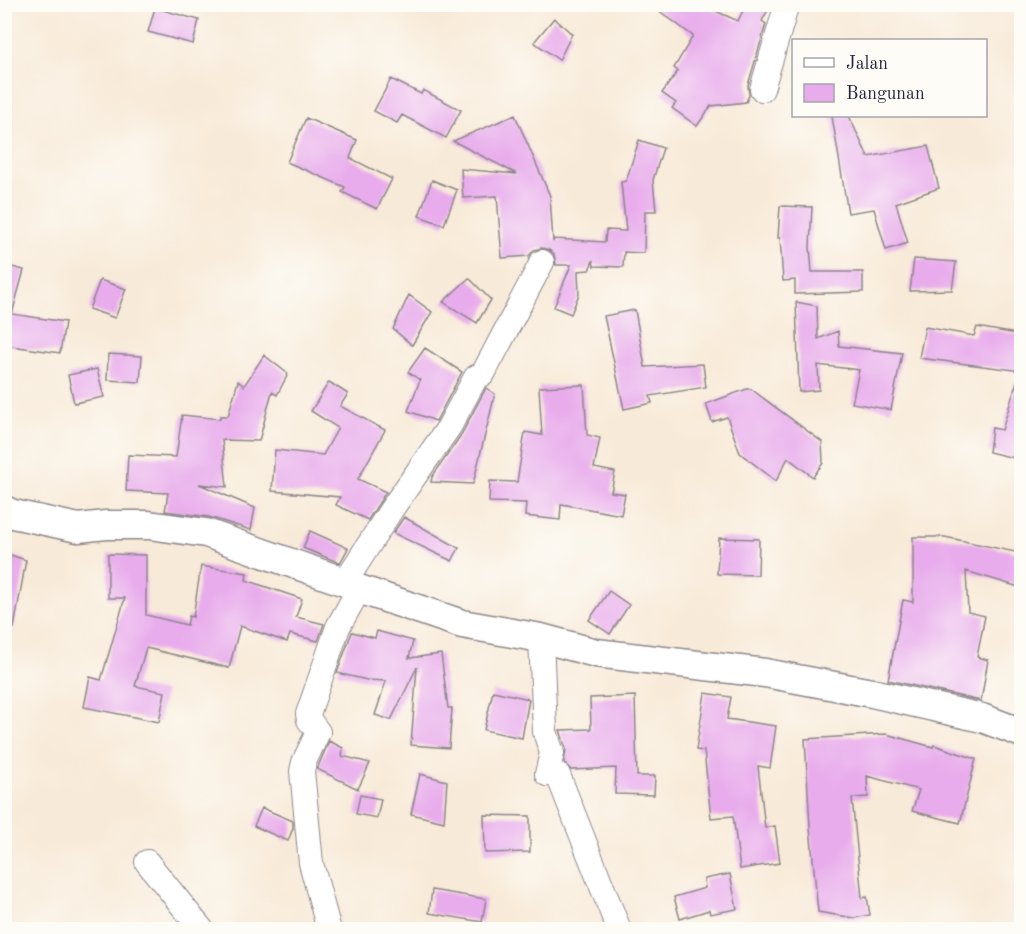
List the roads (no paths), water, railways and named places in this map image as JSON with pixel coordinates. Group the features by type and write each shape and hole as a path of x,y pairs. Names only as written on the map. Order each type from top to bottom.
{"street":[{"path":"762,89 787,4"},
{"path":"329,930 311,863 302,766 318,732 309,720 308,714 352,586 391,510 449,427 476,377 483,374 542,262"},
{"path":"4,510 78,528 106,525 149,525 206,533 462,624 541,639 596,653 765,673 872,693 982,718 1022,733"},
{"path":"541,639 545,732 552,753 547,774 558,775 620,930"},
{"path":"147,862 202,930"}]}
